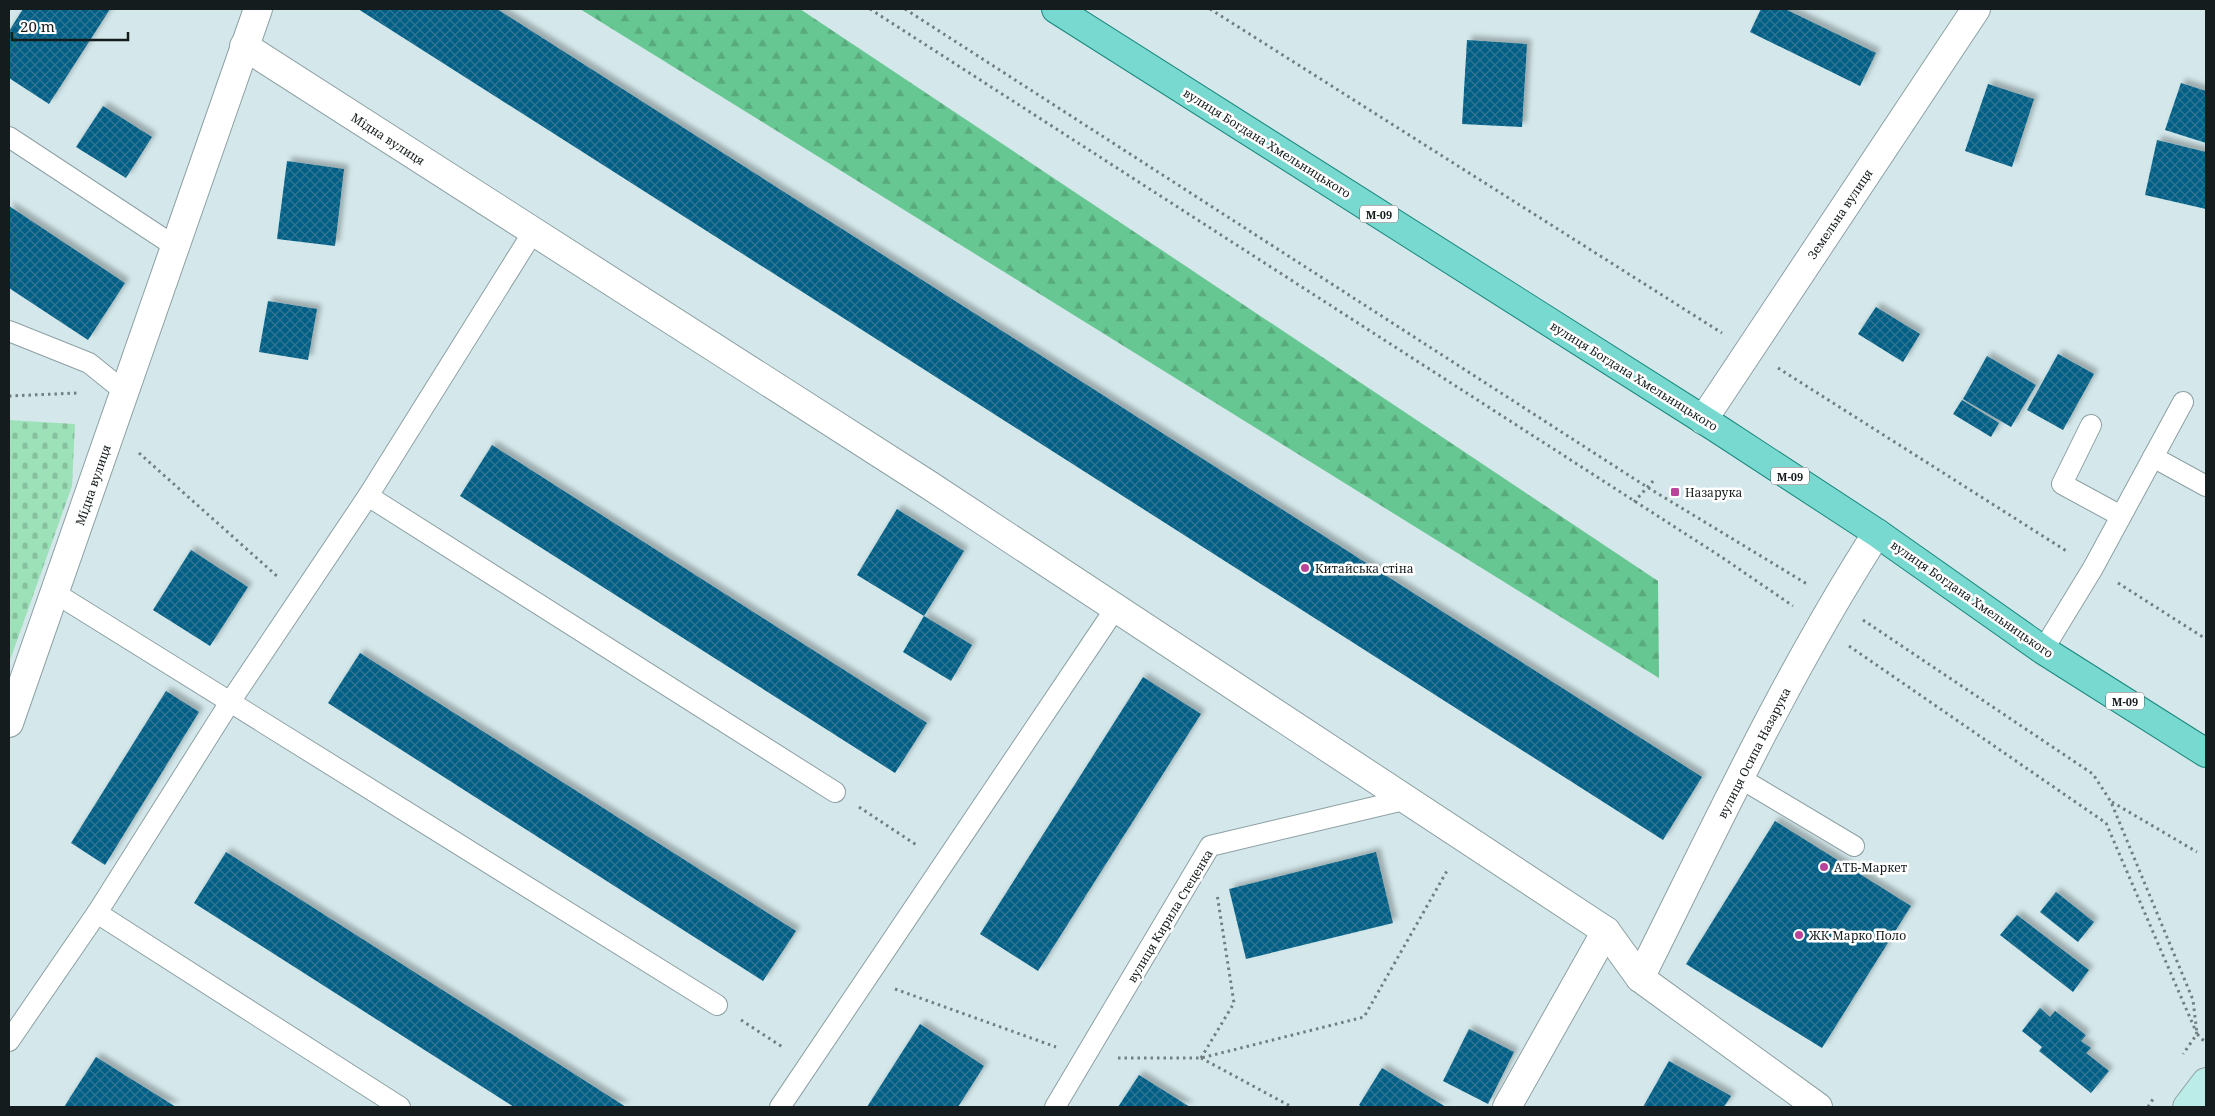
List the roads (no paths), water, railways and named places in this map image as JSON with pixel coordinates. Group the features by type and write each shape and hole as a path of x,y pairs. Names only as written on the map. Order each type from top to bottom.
{"main road":[{"name":"вулиця Богдана Хмельницького","path":"1056,9 1877,533 2043,650 2206,753"},
{"path":"2187,1107 2206,1082"}],"street":[{"name":"Мідна вулиця","path":"9,722 126,392 258,9"},
{"name":"Земельна вулиця","path":"1702,420 1976,9"},
{"name":"Мідна вулиця","path":"244,46 929,485 1114,609 1408,799 1606,931"},
{"name":"вулиця Осипа Назарука","path":"1640,978 1740,778 1820,626 1834,600 1877,533"},
{"path":"1507,1107 1606,931 1640,978 1818,1107"}],"lane":[{"path":"9,137 176,247"},
{"path":"9,1041 97,913 230,702 368,496 532,232"},
{"path":"9,331 89,363 126,392"},
{"path":"2043,650 2093,568 2183,402"},
{"path":"2091,426 2062,484 2121,516"},
{"path":"2153,457 2206,486"},
{"path":"368,496 835,792"},
{"path":"54,593 717,1005"},
{"path":"780,1107 1114,609"},
{"path":"1740,778 1854,846"},
{"name":"вулиця Кирила Стеценка","path":"1056,1107 1210,846 1408,799"},
{"path":"97,913 400,1107"}],"place":[{"name":"Назарука","path":"1675,492"},
{"name":"Китайська стіна","path":"1305,568"},
{"name":"АТБ-Маркет","path":"1824,867"},
{"name":"ЖК Марко Поло","path":"1799,935"}]}
